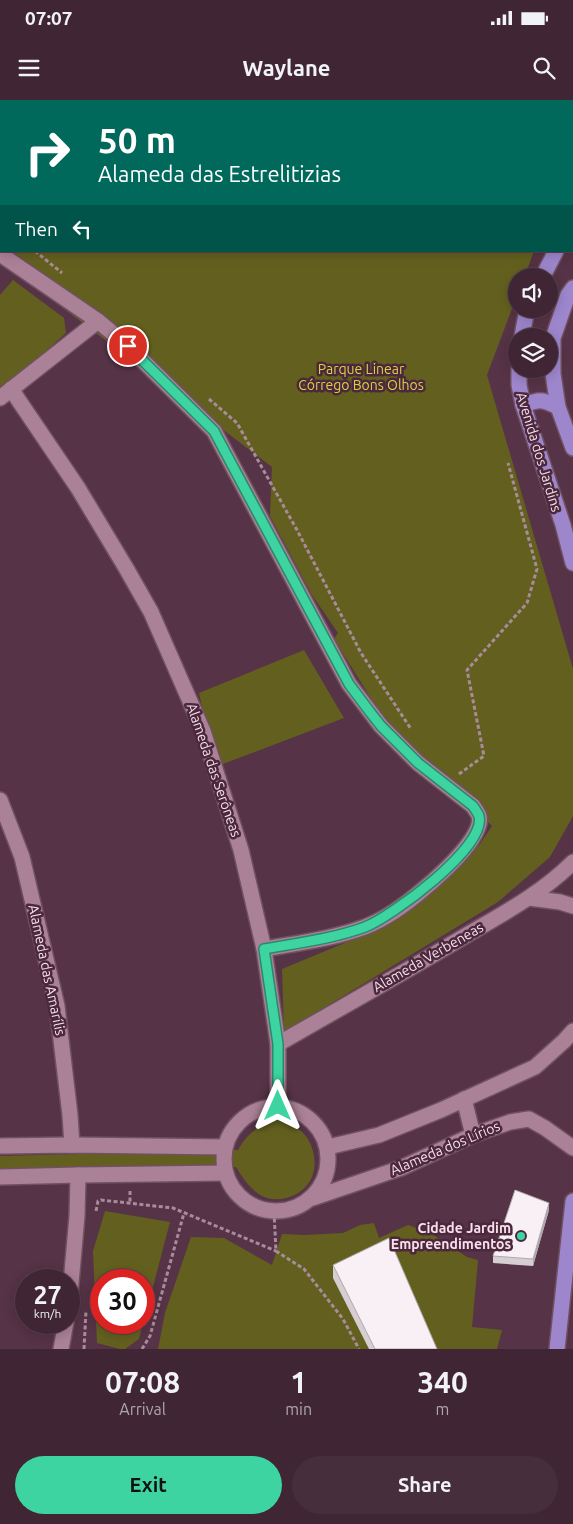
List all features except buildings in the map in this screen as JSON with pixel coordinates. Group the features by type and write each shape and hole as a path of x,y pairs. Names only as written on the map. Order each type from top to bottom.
{"main road":[{"path":"547,268 555,252"},
{"path":"573,288 568,295 553,338 553,374 558,407 573,448"},
{"name":"Avenida dos Jardins","path":"519,378 523,405 573,563"},
{"path":"523,405 536,401 546,401 558,407"},
{"path":"557,1349 573,1200"}],"street":[{"path":"0,254 98,321 128,346 214,431 349,684 381,726 418,763 473,806 479,816 474,838 462,853 417,895 394,912 367,926 337,936 264,949"},
{"path":"6,393 98,321"},
{"name":"Alameda das Serôneas","path":"6,393 78,488 126,568 151,612 203,731 242,850 264,949 278,1044 278,1106"},
{"name":"Alameda das Amarílis","path":"0,800 22,857 57,1006 72,1145"},
{"name":"Alameda Verbeneas","path":"278,1044 529,898 562,873 573,862"},
{"path":"529,898 560,902 573,906"},
{"path":"328,1147 379,1135 441,1110 535,1067 573,1031"},
{"path":"464,1099 473,1135"},
{"path":"278,1106 300,1112 318,1126 328,1147 329,1164 321,1188 301,1206 288,1211 274,1212 260,1209 248,1203 229,1183 225,1174 225,1147 232,1130 244,1117 260,1109 278,1106"},
{"name":"Alameda dos Lírios","path":"312,1198 401,1168 473,1135 510,1122 529,1119 573,1148"},
{"path":"0,1146 225,1147"},
{"path":"0,1177 225,1174"},
{"path":"72,1269 78,1175"},
{"path":"61,1349 64,1334"}],"path":[{"path":"457,776 484,756 467,670 527,603 537,570 508,463"},
{"path":"130,1187 130,1203"},
{"path":"94,1217 98,1201 102,1200 173,1208 276,1251 304,1269 343,1319 359,1349"},
{"path":"274,1212 276,1251"},
{"path":"142,1349 150,1336 184,1214"},
{"path":"84,1349 86,1310"}],"green space":[{"name":"Parque Linear Córrego Bons Olhos","path":"0,252 534,252 528,268 508,268 508,318 487,375 573,669 573,816 550,857 498,902 284,1032 282,969 388,925 480,844 492,826 431,768 421,754 390,729 334,639 338,633 312,595 270,516 272,467 0,260"},
{"path":"13,280 64,318 66,333 0,393 0,295"},
{"path":"304,650 344,718 215,767 199,693"},
{"path":"281,1119 299,1129 305,1136 312,1148 315,1161 313,1175 306,1187 288,1198 275,1199 258,1194 247,1183 236,1167 0,1174 0,1156 238,1150 246,1138 255,1130 267,1123"},
{"path":"105,1211 170,1222 155,1279 155,1269 94,1269 93,1251"},
{"path":"374,1223 379,1238 408,1225 429,1232 467,1257 478,1260 472,1327 502,1330 497,1349 158,1349 165,1313 191,1237 224,1238 272,1265 282,1234 343,1233 360,1225"},
{"path":"97,1334 140,1334 139,1339 125,1349 97,1343"}],"place":[{"name":"Cidade Jardim Empreendimentos","path":"521,1236"}],"route":[{"path":"128,346 214,431 349,684 381,726 418,763 473,806 479,816 474,838 462,853 417,895 394,912 367,926 337,936 264,949 278,1044 278,1106"}]}
